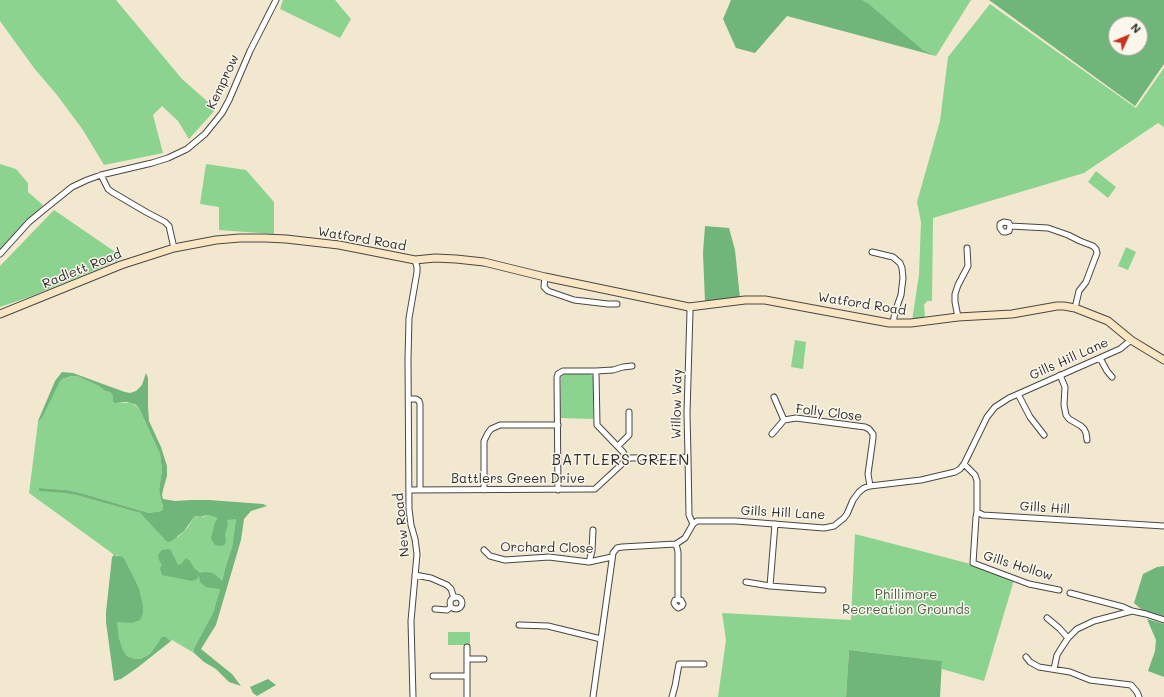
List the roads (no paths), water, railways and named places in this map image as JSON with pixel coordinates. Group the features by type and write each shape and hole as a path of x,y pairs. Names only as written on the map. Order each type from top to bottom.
{"main road":[{"name":"Watford Road","path":"174,248 216,240 240,238 286,239 339,245 415,260 456,258 484,262 545,277 689,307 745,300 765,300 893,323 911,323 958,316 1012,314 1064,306 1075,308 1108,321 1131,340 1164,360"},
{"name":"Radlett Road","path":"0,314 121,265 174,248"}],"street":[{"name":"Kemprow","path":"0,254 29,222 72,187 101,175 168,158 187,149 205,134 222,114 250,51 276,0"},
{"path":"101,175 108,189 112,192 165,222 169,226 174,248"},
{"path":"1010,226 1048,228 1068,235 1080,242 1093,246 1096,249 1097,253 1086,282 1080,291 1075,308"},
{"path":"958,316 955,294 968,266 967,248"},
{"path":"872,252 893,257 900,263 902,268 904,278 893,323"},
{"name":"New Road","path":"413,697 411,621 416,547 410,518 408,340 409,318 417,272 415,260"},
{"path":"545,277 544,286 548,291 574,300 602,304 617,304"},
{"name":"Willow Way","path":"689,307 687,413 689,515 693,524"},
{"name":"Gills Hill Lane","path":"693,524 698,521 736,521 824,528 834,526 844,518 855,496 864,488 937,477 960,469 964,464 987,417 1002,401 1100,358 1120,348 1131,340"},
{"path":"1100,358 1112,377"},
{"path":"558,490 558,374 562,371 596,372 632,366"},
{"path":"596,372 597,425 618,446 627,459 634,457 688,457"},
{"path":"1060,375 1065,387 1064,405 1066,415 1069,419 1084,429 1087,440"},
{"path":"1018,394 1030,417 1044,435"},
{"name":"Folly Close","path":"774,397 784,420"},
{"name":"New Road","path":"409,399 416,399 420,404 420,490"},
{"path":"618,446 629,435 629,412"},
{"name":"Folly Close","path":"772,434 778,425 784,420 796,418 865,427 871,431 873,438 868,474 870,486"},
{"path":"484,490 484,441 491,429 500,425 558,425"},
{"name":"Battlers Green Drive","path":"409,490 595,489 627,459"},
{"path":"964,464 975,475 977,481 976,509 978,512"},
{"name":"Gills Hill","path":"978,512 983,515 1164,526"},
{"name":"Gills Hollow","path":"978,512 976,517 973,563 1029,584 1059,590"},
{"path":"593,697 614,550 622,547 676,544 685,538 693,524"},
{"path":"770,586 775,524"},
{"path":"589,562 592,551 593,530"},
{"path":"676,544 678,552 678,599"},
{"name":"Orchard Close","path":"484,550 490,556 505,560 549,557 589,562 612,557"},
{"path":"415,575 431,578 447,585 451,589 454,598"},
{"path":"746,582 770,586 822,590"},
{"path":"1070,593 1123,606 1132,611 1164,620"},
{"path":"451,607 457,610 461,608 463,604 461,599 458,597 454,598"},
{"path":"451,607 451,601 454,598"},
{"path":"435,609 447,610 451,607"},
{"path":"1054,669 1057,655 1068,638 1077,629 1094,621 1132,611"},
{"path":"1047,618 1068,638"},
{"path":"519,625 548,626 601,639"},
{"path":"467,697 468,647"},
{"path":"1026,657 1030,662 1039,667 1070,672 1090,680 1131,685 1139,697"},
{"path":"468,659 484,659"},
{"path":"672,697 679,664 704,664"},
{"path":"433,676 467,676"}],"district":[{"name":"BATTLERS GREEN","path":"621,460"}],"park label":[{"name":"Phillimore Recreation Grounds","path":"906,602"}]}
